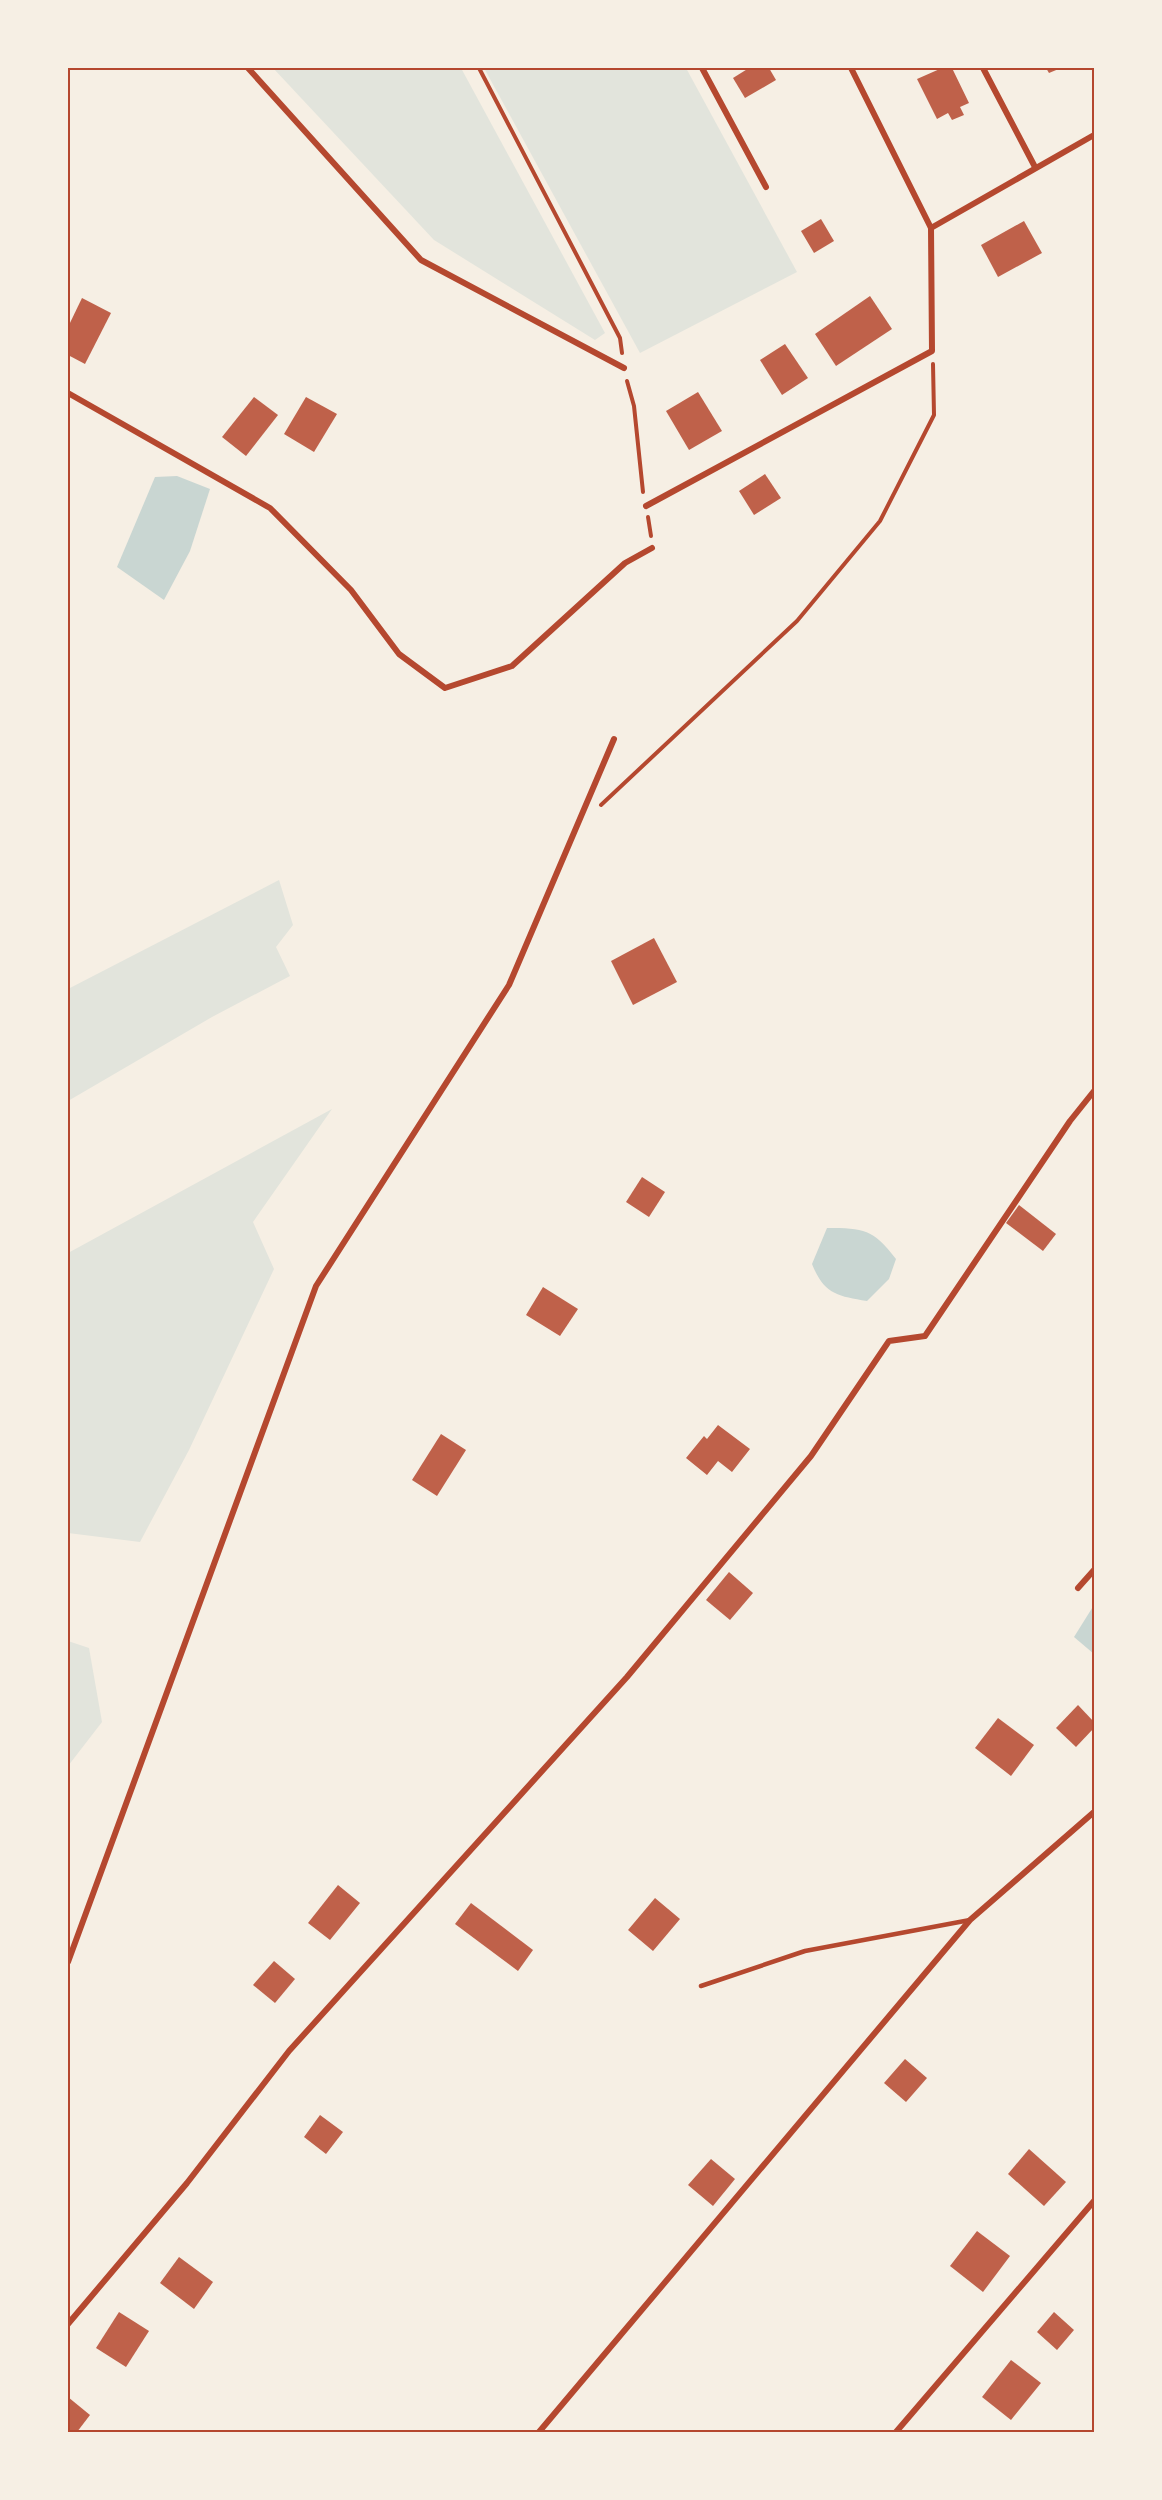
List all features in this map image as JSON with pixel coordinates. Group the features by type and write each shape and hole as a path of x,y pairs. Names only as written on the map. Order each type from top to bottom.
{"street":[{"path":"248,68 421,260 624,368"},
{"path":"702,68 766,187"},
{"path":"646,506 932,351 931,228 852,68"},
{"path":"983,68 1035,167"},
{"path":"931,228 1095,135"},
{"path":"68,393 270,508 351,590 399,654 444,688 512,666 625,564 652,548"},
{"path":"68,1962 316,1286 509,985 614,739"},
{"path":"68,2324 187,2183 289,2050 642,1659 811,1456 888,1341 925,1336 1070,1121 1095,1091"},
{"path":"1078,1588 1095,1569"},
{"path":"539,2433 970,1920 1095,1812"},
{"path":"896,2433 1095,2201"}],"lane":[{"path":"701,1986 806,1951 970,1920"}],"path":[{"path":"479,68 620,338 624,368 634,406 652,548"},
{"path":"579,821 610,799 797,621 880,521 934,415 932,351"}],"shaded area":[{"path":"273,68 461,68 605,333 595,340 434,240"},
{"path":"484,68 686,68 797,272 640,353"},
{"path":"177,476 210,489 190,551 164,600 117,567 155,477"},
{"path":"279,880 293,925 276,947 290,976 212,1017 68,1101 68,989"},
{"path":"332,1109 253,1222 274,1269 189,1450 140,1542 68,1533 68,1253"},
{"path":"827,1228 867,1232 881,1242 896,1259 889,1279 867,1301 840,1295 821,1282 812,1264"},
{"path":"1094,1605 1094,1654 1074,1637"},
{"path":"68,1641 89,1648 102,1722 68,1766"}],"building":[{"path":"749,68 769,68 776,80 745,98 733,78"},
{"path":"942,68 952,68 969,103 960,107 964,115 952,120 948,113 937,119 917,79"},
{"path":"1046,68 1061,68 1049,73"},
{"path":"821,219 834,241 814,253 801,231"},
{"path":"1024,221 1042,253 998,277 981,245"},
{"path":"870,296 892,329 836,366 815,334"},
{"path":"82,298 111,313 85,364 68,355 68,327"},
{"path":"785,344 808,378 782,395 760,360"},
{"path":"698,392 722,431 689,450 666,411"},
{"path":"254,397 278,415 246,456 222,437"},
{"path":"306,397 337,414 314,452 284,434"},
{"path":"765,474 781,498 754,515 739,491"},
{"path":"654,938 677,982 633,1005 611,961"},
{"path":"642,1177 665,1192 649,1217 626,1202"},
{"path":"1019,1205 1056,1234 1043,1251 1006,1223"},
{"path":"543,1287 578,1309 560,1336 526,1315"},
{"path":"718,1425 750,1449 732,1472 718,1461 707,1475 686,1458 704,1436 707,1439"},
{"path":"441,1434 466,1450 437,1496 412,1480"},
{"path":"729,1572 753,1593 730,1620 706,1600"},
{"path":"1078,1705 1094,1722 1094,1728 1076,1747 1056,1728"},
{"path":"998,1718 1034,1745 1011,1776 975,1748"},
{"path":"338,1885 360,1903 330,1940 308,1923"},
{"path":"655,1898 680,1919 653,1951 628,1930"},
{"path":"471,1903 533,1950 518,1971 455,1924"},
{"path":"274,1961 295,1979 275,2003 253,1985"},
{"path":"905,2059 927,2078 906,2102 884,2083"},
{"path":"320,2115 343,2132 326,2154 304,2137"},
{"path":"1029,2149 1066,2182 1044,2206 1008,2174"},
{"path":"711,2159 735,2179 713,2206 688,2185"},
{"path":"977,2231 1010,2256 983,2292 950,2266"},
{"path":"179,2257 213,2282 194,2309 160,2283"},
{"path":"119,2312 149,2331 126,2367 96,2348"},
{"path":"1054,2312 1074,2330 1057,2350 1037,2332"},
{"path":"1011,2360 1041,2383 1011,2420 982,2397"},
{"path":"68,2397 90,2415 77,2432 68,2432"}]}
